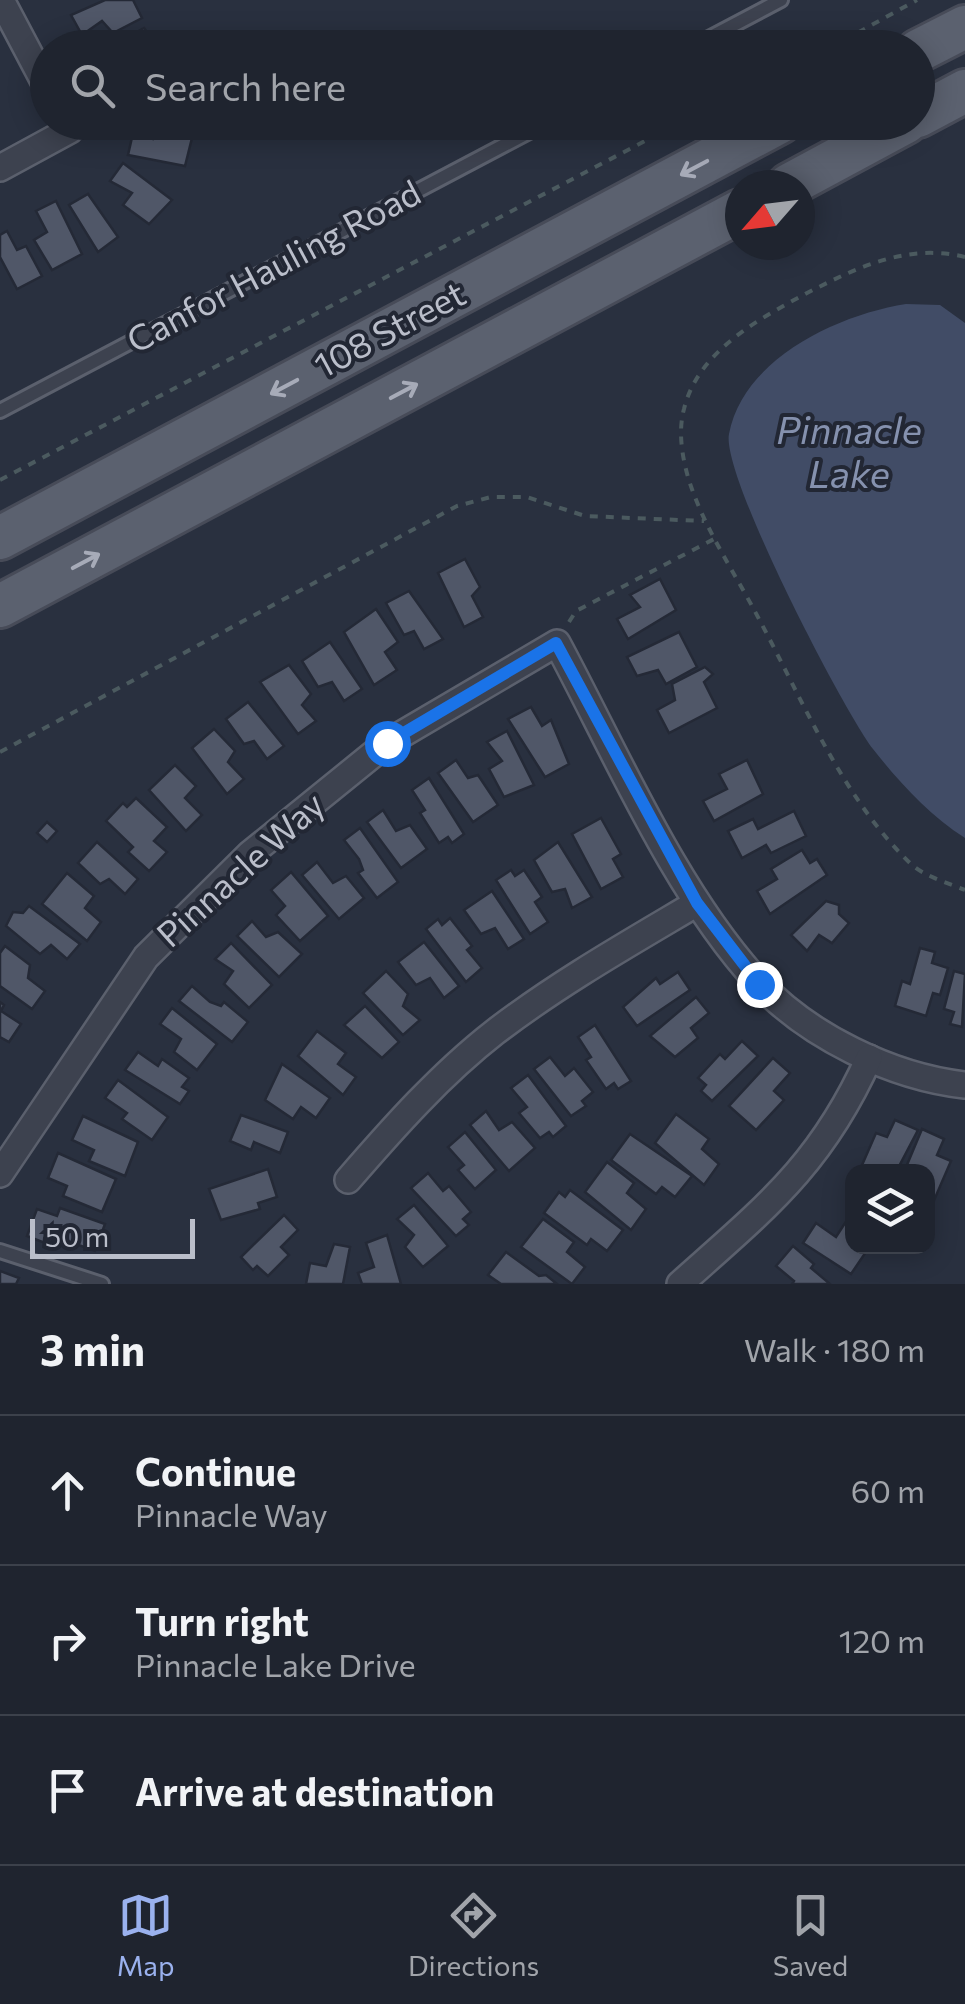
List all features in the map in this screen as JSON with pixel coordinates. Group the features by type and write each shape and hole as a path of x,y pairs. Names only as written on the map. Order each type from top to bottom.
{"main road":[{"path":"935,43 965,27"},
{"path":"935,107 965,91"},
{"name":"108 Street","path":"0,538 746,140"},
{"path":"815,171 873,140"},
{"name":"108 Street","path":"0,606 725,219"}],"street":[{"path":"0,0 30,56"},
{"path":"0,168 45,140"},
{"path":"556,643 697,903 759,984 819,1030 868,1058 943,1083 965,1085"},
{"name":"Pinnacle Way","path":"0,1174 146,957 250,854 387,743 556,643"},
{"path":"348,1180 396,1124 492,1035 568,979 697,903"},
{"path":"680,1284 788,1189 844,1114 868,1058"}],"lane":[{"path":"724,30 781,0"},
{"name":"Canfor Hauling Road","path":"0,411 514,140"},
{"path":"0,1251 102,1284"}],"path":[{"path":"863,30 917,0"},
{"path":"0,480 647,140"},
{"path":"965,258 935,250 899,253 816,289 747,326 701,373 684,407 680,435 688,476 705,521 878,829 914,868 965,890"},
{"path":"0,752 458,506 491,497 527,497 585,516 705,521"},
{"path":"556,643 576,611 716,538"}],"water":[{"name":"Pinnacle Lake","path":"906,304 940,305 965,323 965,838 904,786 858,726 812,643 763,541 732,458 729,434 738,407 753,384 797,345 851,318"}],"building":[{"path":"105,0 133,0 142,18 119,30 110,30 102,21 89,30 79,30 71,15"},
{"path":"131,140 192,140 185,166 128,155"},
{"path":"123,163 172,200 149,224 123,205 132,193 110,181"},
{"path":"88,194 118,237 98,252 69,205"},
{"path":"56,201 82,254 52,270 34,240 47,232 36,211"},
{"path":"7,231 17,250 26,246 42,276 17,289 0,257 0,235"},
{"path":"465,559 480,587 472,596 483,617 464,627 438,573"},
{"path":"660,579 676,610 628,639 617,619 640,607 630,595"},
{"path":"409,591 443,639 424,649 414,631 404,635 386,603"},
{"path":"376,609 398,642 385,652 397,670 374,685 344,632"},
{"path":"679,632 697,667 666,684 658,670 637,676 627,657"},
{"path":"330,642 362,689 344,701 332,682 318,687 302,661"},
{"path":"289,665 311,694 302,705 316,721 298,734 260,682"},
{"path":"705,667 713,674 704,682 717,708 669,733 657,710 675,700 672,684"},
{"path":"248,702 284,746 267,759 254,741 244,744 226,719"},
{"path":"531,707 542,726 551,720 569,764 545,777 508,719"},
{"path":"214,729 235,751 228,762 244,779 227,794 192,748"},
{"path":"507,731 534,785 504,797 489,769 502,761 487,742"},
{"path":"456,760 468,778 478,775 498,805 473,822 438,773"},
{"path":"747,760 763,794 714,821 703,801 727,789 719,774"},
{"path":"175,765 196,786 185,798 202,815 186,831 149,790"},
{"path":"429,778 464,834 452,843 448,837 439,843 420,813 425,810 412,790"},
{"path":"136,798 167,827 154,841 167,852 149,871 128,852 133,847 106,821 123,803 127,807"},
{"path":"383,810 396,831 410,825 427,849 401,868 367,822"},
{"path":"794,811 806,836 771,853 766,845 742,858 728,831 753,819 758,829"},
{"path":"601,818 621,854 613,859 623,877 601,889 572,834"},
{"path":"47,822 57,831 47,842 37,833"},
{"path":"360,828 398,882 377,898 358,873 363,870 359,859 344,840"},
{"path":"97,842 138,879 125,894 109,879 100,884 78,863"},
{"path":"558,842 592,897 572,908 565,889 552,892 534,860"},
{"path":"802,850 810,863 817,859 827,875 770,914 757,891 777,879 771,869"},
{"path":"317,862 333,883 346,876 364,898 339,919 302,875"},
{"path":"511,870 515,876 524,870 542,897 535,902 548,922 530,934 496,880"},
{"path":"291,872 328,916 300,941 276,915 285,906 271,890"},
{"path":"67,873 94,896 85,908 101,922 87,941 42,904"},
{"path":"492,891 524,939 508,949 495,928 481,934 464,910"},
{"path":"826,901 839,905 839,914 849,923 832,943 819,935 807,951 791,935"},
{"path":"29,906 80,944 67,959 51,945 40,954 6,926 13,912 23,913"},
{"path":"450,918 472,946 467,950 482,968 466,982 426,929 438,919 442,925"},
{"path":"252,921 266,937 278,932 302,954 279,977 237,936"},
{"path":"424,942 459,986 444,998 430,978 416,985 398,962"},
{"path":"231,943 272,985 249,1008 224,984 233,971 215,959"},
{"path":"5,946 30,965 28,978 45,991 32,1009 0,986 0,953"},
{"path":"920,948 935,952 932,963 948,968 940,995 933,993 926,1016 895,1006 902,981 910,984"},
{"path":"386,971 408,994 403,1006 420,1020 403,1035 363,993"},
{"path":"954,971 965,974 962,1027 950,1024 954,1012 944,1009"},
{"path":"678,972 690,990 637,1026 623,1007 656,978 660,984"},
{"path":"192,986 210,1002 221,1006 224,1002 248,1022 232,1042 179,1001"},
{"path":"696,997 709,1013 691,1028 698,1038 675,1057 650,1036"},
{"path":"0,1002 4,1005 1,1011 21,1024 9,1042 0,1037"},
{"path":"365,1006 399,1042 382,1058 344,1025"},
{"path":"172,1008 217,1044 197,1070 174,1052 181,1039 160,1024"},
{"path":"595,1025 631,1081 618,1089 614,1083 606,1089 586,1060 591,1057 578,1037"},
{"path":"317,1031 346,1053 338,1064 356,1077 343,1095 298,1056"},
{"path":"742,1041 758,1056 712,1101 701,1091 706,1085 698,1078 720,1054 725,1059"},
{"path":"138,1052 158,1066 162,1059 189,1078 182,1087 189,1091 180,1104 125,1070"},
{"path":"550,1057 565,1076 574,1068 593,1092 582,1101 586,1106 571,1116 534,1069"},
{"path":"773,1058 790,1073 774,1091 784,1100 756,1130 729,1106"},
{"path":"282,1064 330,1098 316,1118 301,1107 293,1119 265,1100"},
{"path":"528,1075 566,1126 553,1137 549,1132 540,1138 519,1113 527,1107 511,1088"},
{"path":"118,1080 168,1117 152,1140 122,1119 127,1113 105,1098"},
{"path":"486,1111 499,1130 512,1122 535,1148 509,1171 470,1125"},
{"path":"676,1114 709,1139 702,1149 719,1164 704,1185 655,1143"},
{"path":"241,1115 288,1132 280,1153 254,1142 251,1150 230,1141"},
{"path":"83,1116 138,1142 125,1176 89,1161 94,1150 72,1140"},
{"path":"895,1120 918,1130 900,1164 862,1164 876,1133 887,1137"},
{"path":"922,1129 944,1139 937,1155 951,1161 935,1198 935,1164 907,1164"},
{"path":"465,1132 496,1170 475,1189 458,1170 464,1165 448,1147"},
{"path":"630,1134 692,1176 675,1197 662,1187 656,1194 611,1160"},
{"path":"58,1153 116,1179 102,1212 63,1196 67,1186 48,1178"},
{"path":"607,1162 634,1183 627,1193 646,1209 631,1230 585,1192"},
{"path":"268,1169 277,1197 258,1203 260,1209 221,1220 209,1189"},
{"path":"428,1173 443,1191 449,1186 471,1212 463,1219 469,1225 456,1236 411,1188"},
{"path":"570,1190 623,1230 607,1251 591,1239 587,1245 544,1213 559,1192 565,1197"},
{"path":"414,1205 448,1246 423,1267 405,1247 414,1235 397,1219"},
{"path":"60,1208 105,1224 95,1251 54,1236 50,1245 27,1236 37,1209 57,1216"},
{"path":"284,1215 298,1230 281,1247 289,1255 268,1276 257,1266 253,1270 241,1257"},
{"path":"543,1219 574,1242 567,1252 585,1267 572,1284 521,1247"},
{"path":"816,1223 836,1237 845,1223 845,1254 865,1254 851,1274 803,1243"},
{"path":"387,1235 401,1284 362,1284 358,1273 374,1267 366,1243"},
{"path":"334,1244 350,1247 343,1284 306,1284 310,1263 326,1266"},
{"path":"793,1246 830,1284 792,1284 794,1281 776,1266"},
{"path":"506,1252 557,1284 501,1284 488,1275"},
{"path":"0,1271 19,1278 16,1284 0,1284"}],"route":[{"path":"387,743 556,643 697,903 759,984"}]}
